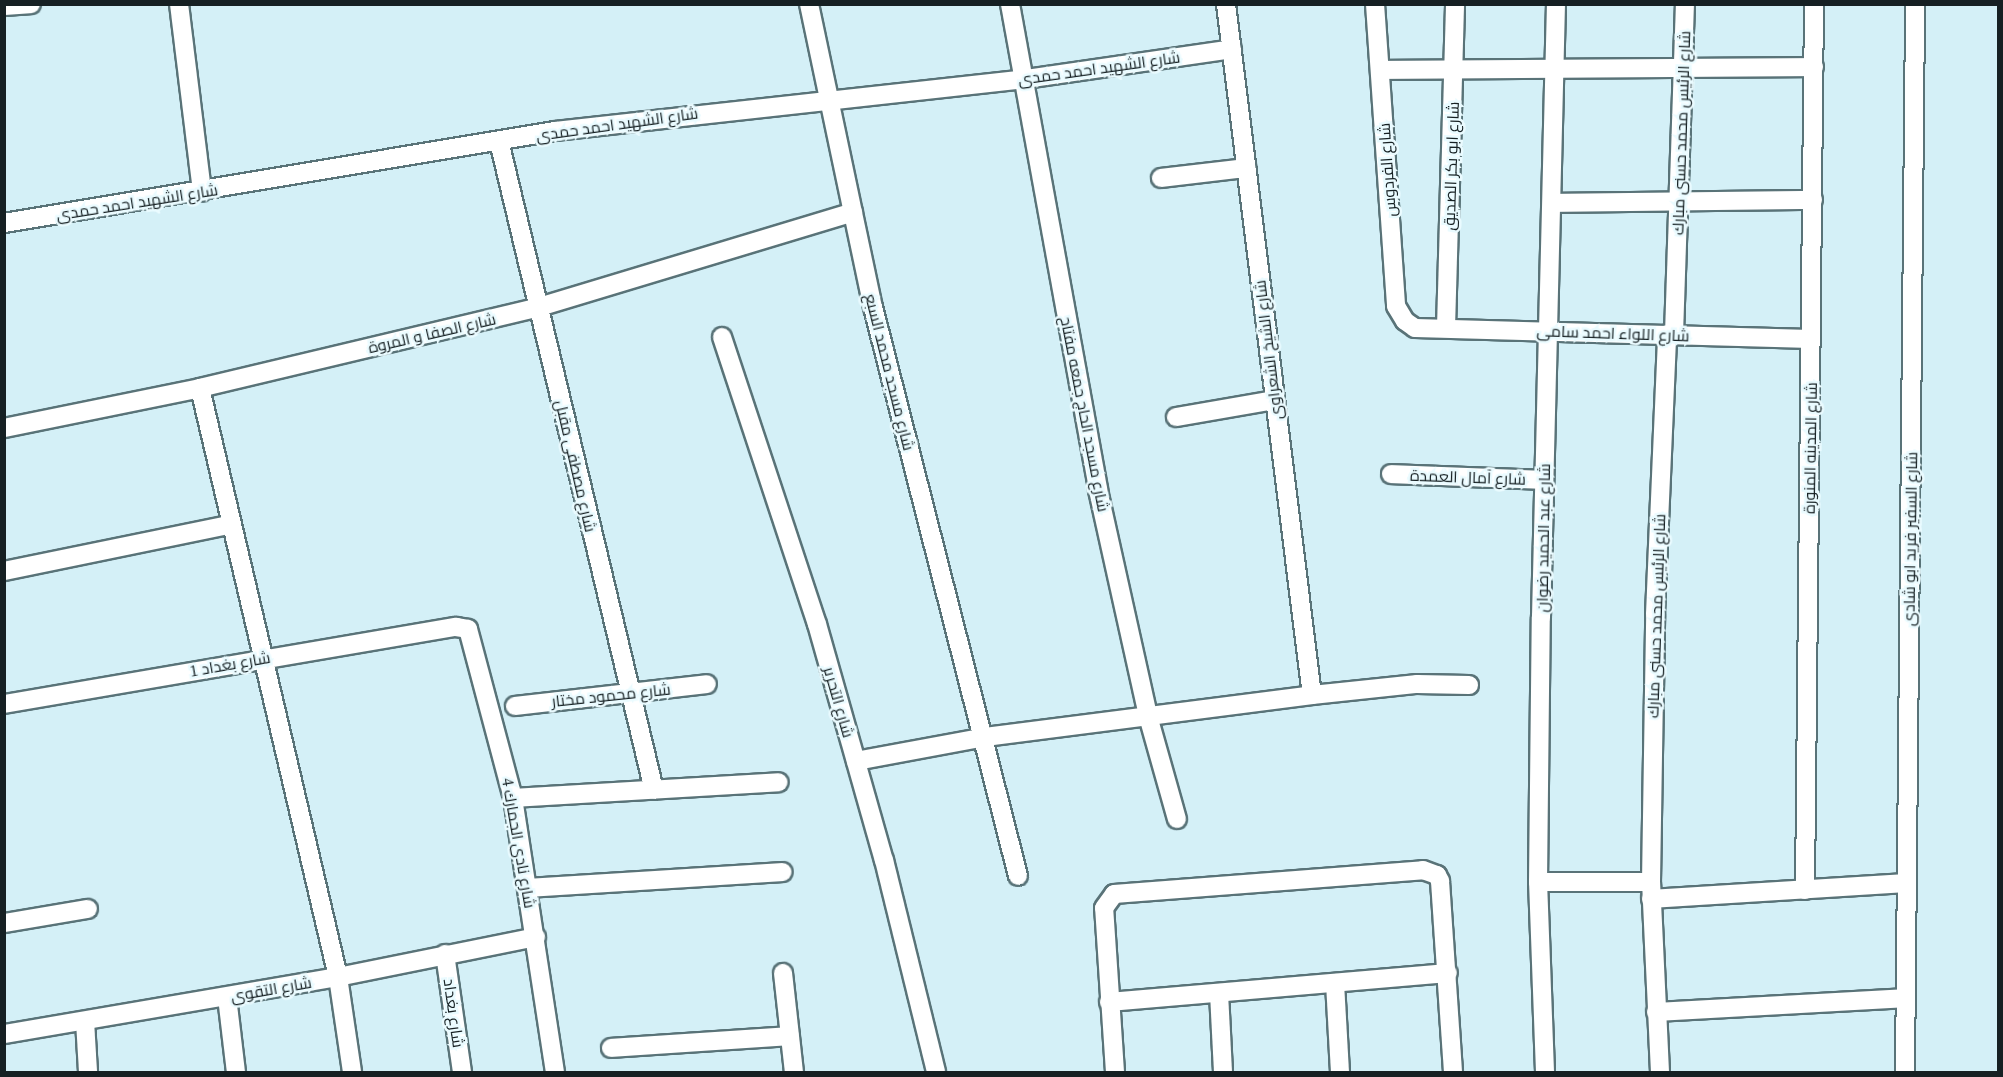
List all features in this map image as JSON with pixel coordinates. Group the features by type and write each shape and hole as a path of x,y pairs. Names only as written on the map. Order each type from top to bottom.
{"street":[{"path":"4,6 31,4"},
{"path":"179,4 202,192"},
{"name":"شارع مسجد محمد السبع","path":"809,4 875,317 985,736 1017,876"},
{"name":"شارع مسجد الحاج جمعه مفتاح","path":"1010,4 1078,388 1148,716 1176,819"},
{"name":"شارع الشيخ الشعراوى","path":"1226,4 1311,695"},
{"name":"شارع الفردوس","path":"1375,4 1396,306 1415,328"},
{"name":"شارع ابو بكر الصديق","path":"1446,328 1455,4"},
{"name":"شارع عبد الحميد رضوان","path":"1545,1072 1538,882 1544,480 1554,203 1556,4"},
{"name":"شارع الرئيس محمد حسنى مبارك","path":"1660,1072 1651,890 1655,614 1679,200 1685,67 1685,4"},
{"name":"شارع المدينه المنورة","path":"1804,891 1814,4"},
{"name":"شارع السفير فريد ابو شادى","path":"1905,1072 1915,4"},
{"name":"شارع الشهيد احمد حمدى","path":"4,223 499,141 828,98 1025,79 1232,49"},
{"path":"1380,70 1454,66 1814,68"},
{"name":"شارع مصطفى مقبل","path":"499,141 654,790"},
{"path":"1161,178 1246,168"},
{"path":"1554,203 1812,200"},
{"name":"شارع الصفا و المروة","path":"4,428 200,388 538,307 853,212"},
{"name":"شارع اللواء احمد سامى","path":"1415,328 1811,339"},
{"name":"شارع التحرير","path":"722,337 817,624 856,761 936,1072"},
{"path":"200,388 229,525 263,658 338,977 352,1072"},
{"path":"1176,417 1274,400"},
{"name":"شارع آمال العمدة","path":"1391,474 1544,480"},
{"path":"4,571 229,525"},
{"name":"شارع نادى الجمارك 4","path":"456,627 463,626 472,635 513,798 555,1072"},
{"name":"شارع بغداد 1","path":"4,704 263,658 456,627"},
{"name":"شارع محمود مختار","path":"515,706 707,684"},
{"path":"856,761 985,736 1311,695 1417,684 1469,685"},
{"path":"513,798 779,782"},
{"path":"1115,1072 1104,908 1122,891 1430,871 1440,881 1453,1072"},
{"path":"528,888 782,872"},
{"path":"1538,882 1651,890 1804,891 1905,883"},
{"path":"4,923 88,909"},
{"name":"شارع التقوى","path":"4,1034 338,977 536,937"},
{"name":"شارع بغداد","path":"445,954 462,1072"},
{"path":"1109,1002 1448,973"},
{"path":"783,974 794,1072"},
{"path":"1335,983 1340,1072"},
{"path":"1219,993 1224,1072"},
{"path":"227,997 236,1072"},
{"path":"1656,1012 1904,998"},
{"path":"85,1021 88,1072"},
{"path":"611,1048 790,1036"}]}
